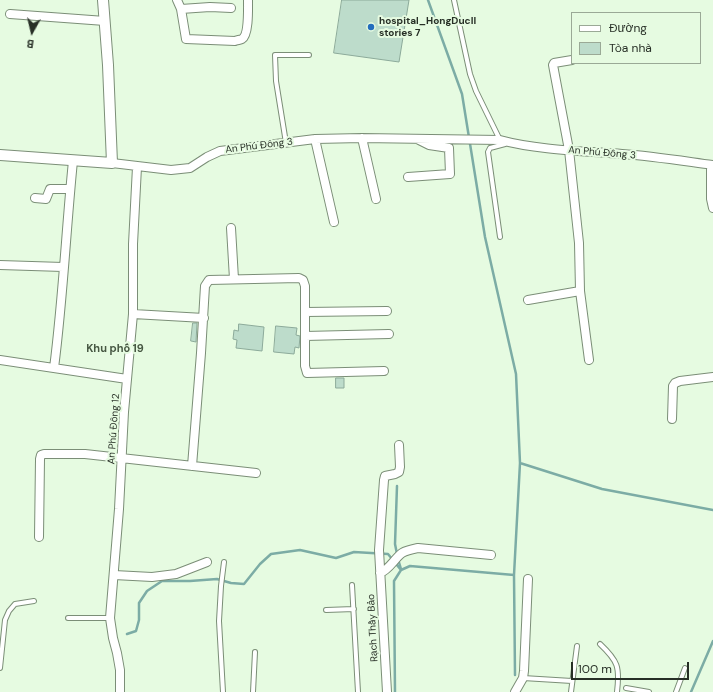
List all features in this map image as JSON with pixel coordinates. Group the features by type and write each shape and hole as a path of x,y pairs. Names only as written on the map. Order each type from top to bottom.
{"street":[{"path":"102,0 108,65 112,163"},
{"path":"177,0 181,9 186,39 235,41 242,39 247,30 248,0"},
{"path":"181,9 210,3 231,8"},
{"path":"10,14 105,21"},
{"path":"571,60 554,63 553,65 569,150 579,243 580,291 589,360"},
{"path":"362,138 376,199"},
{"name":"An Phú Đông 3","path":"0,155 112,163 171,170 190,168 220,151 315,140 362,138 500,140 510,143 569,150 635,155 712,165"},
{"path":"408,177 450,174 451,172 450,148 429,145 419,139"},
{"path":"315,140 334,222"},
{"path":"54,368 61,314 63,268 73,161"},
{"path":"712,165 711,199 713,208"},
{"name":"An Phú Đông 12","path":"120,692 120,670 110,618 124,412 133,314 133,244 137,167"},
{"path":"35,198 46,199 50,189 70,189"},
{"path":"231,228 234,280"},
{"path":"0,265 63,268"},
{"path":"192,466 204,318 205,286 209,280 299,278 303,280 305,286 305,366 307,373 384,371"},
{"path":"528,300 580,291"},
{"path":"305,312 387,311"},
{"path":"133,314 204,318"},
{"path":"305,336 389,334"},
{"path":"0,360 127,379"},
{"path":"672,419 673,386 675,383 713,377"},
{"name":"Rạch Thầy Bảo","path":"387,692 379,550 384,480 385,476 399,472 399,445"},
{"path":"39,537 41,455 85,454 256,473"},
{"path":"380,573 385,571 401,554 418,548 491,555"},
{"path":"114,575 152,578 176,574 207,562"},
{"path":"515,692 523,678 528,579"}],"lane":[{"path":"454,0 470,74 476,91 500,140"},
{"path":"286,143 276,81 275,55 309,55"},
{"path":"500,237 488,152 490,148 510,143"},
{"path":"223,692 219,621 224,562"},
{"path":"352,585 358,692"},
{"path":"0,668 5,620 9,611 15,604 34,601"},
{"path":"326,610 354,609"},
{"path":"68,618 110,618"},
{"path":"600,644 614,659 618,667 617,692"},
{"path":"571,692 577,646"},
{"path":"253,692 255,652"},
{"path":"676,692 685,668"},
{"path":"523,678 572,681"},
{"path":"626,688 649,692"}],"building":[{"name":"hospital_HongDucII stories 7","path":"342,0 409,0 399,62 334,53"},
{"path":"193,323 197,323 196,342 191,341"},
{"path":"239,324 264,327 262,351 236,348 237,340 233,339 234,330 238,331"},
{"path":"276,326 297,328 296,335 300,336 299,348 295,347 294,354 274,352"},
{"path":"336,378 344,378 344,388 336,388"}],"waterway":[{"path":"428,0 462,94 485,237 516,374 520,463 514,575 515,675"},
{"path":"520,463 602,489 713,510"},
{"path":"397,486 395,544 397,554"},
{"path":"127,634 136,631 139,620 139,603 147,591 162,581 217,579 231,583 244,584 260,564 271,554 300,550 336,558 354,552 388,554 401,570"},
{"path":"398,559 401,569"},
{"path":"395,692 394,581 401,570 410,566 514,575"},
{"path":"691,692 713,641"}],"place":[{"name":"hospital_HongDucII stories 7","path":"371,27"}],"district":[{"name":"Khu phố 19","path":"115,349"}]}
